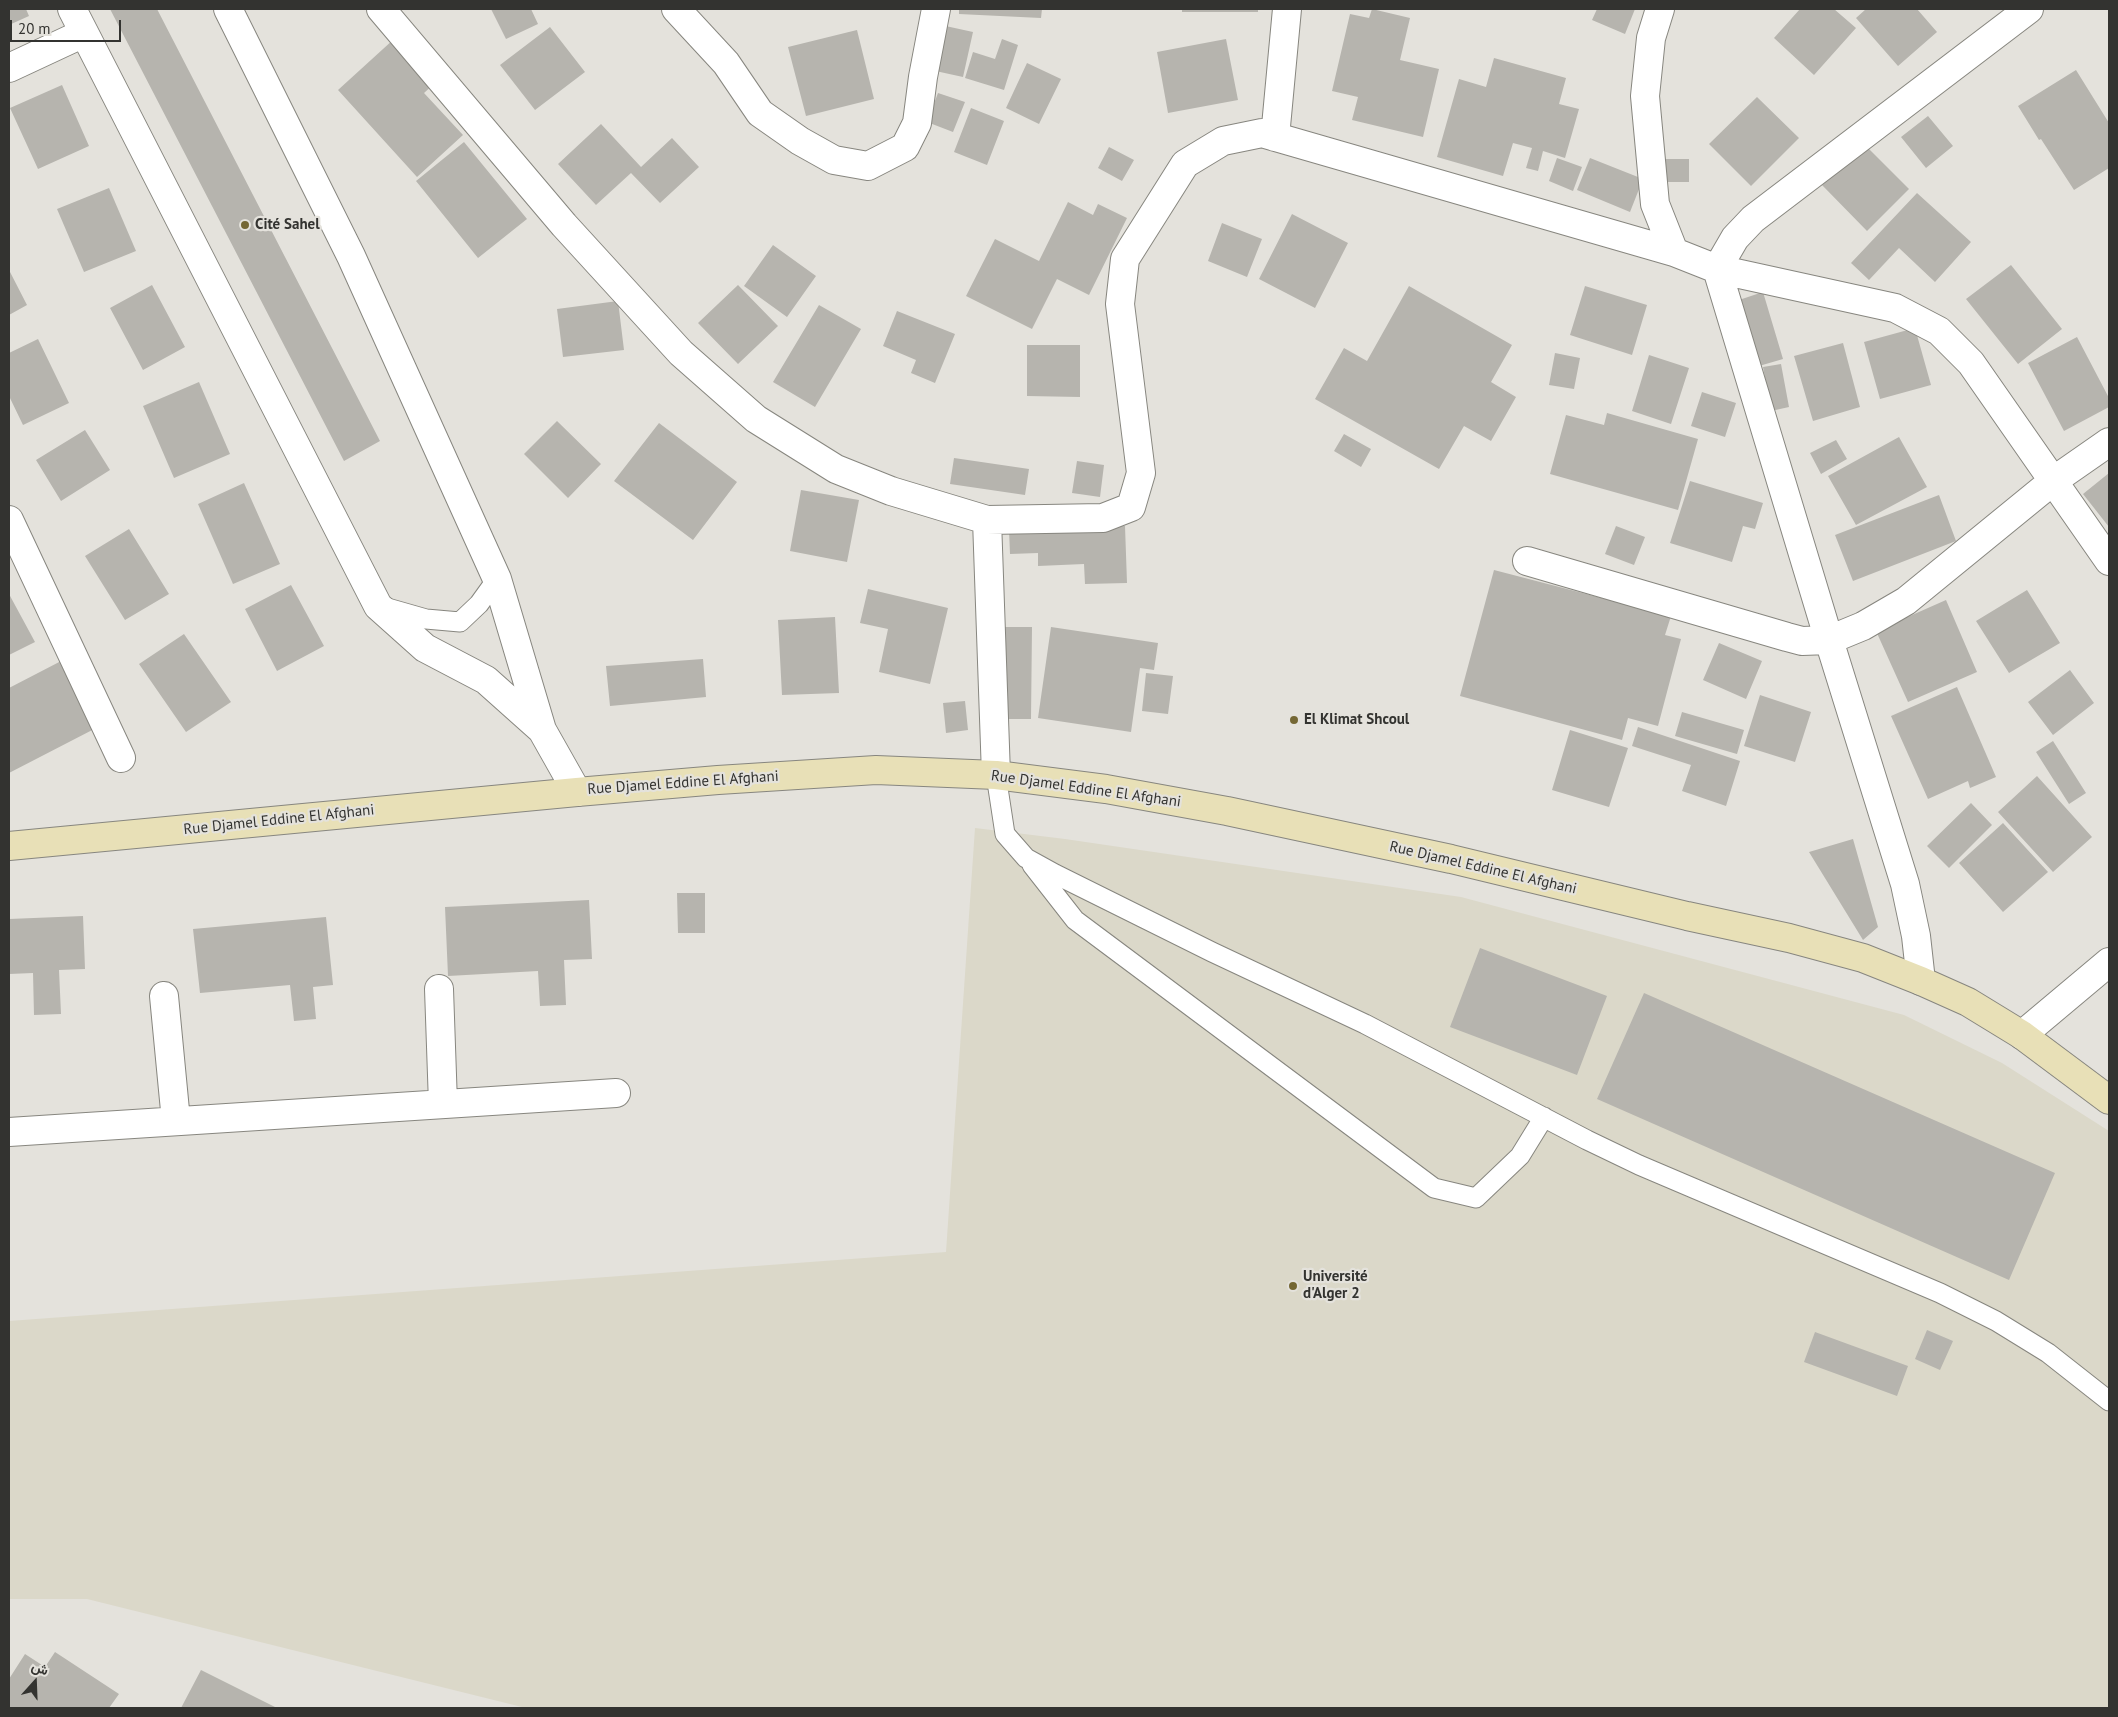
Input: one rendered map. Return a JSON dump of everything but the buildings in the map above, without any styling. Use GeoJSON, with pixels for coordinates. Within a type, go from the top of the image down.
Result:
{"type":"FeatureCollection","features":[{"type":"Feature","properties":{"kind":"main road","name":"Rue Djamel Eddine El Afghani"},"geometry":{"type":"LineString","coordinates":[[9,846],[577,792],[727,779],[876,770],[996,776],[1106,789],[1227,811],[1451,860],[1789,938],[1863,958],[1968,1002],[2022,1035],[2109,1100]]}},
{"type":"Feature","properties":{"kind":"street"},"geometry":{"type":"LineString","coordinates":[[72,9],[378,606],[425,648],[486,680],[542,730]]}},
{"type":"Feature","properties":{"kind":"street"},"geometry":{"type":"LineString","coordinates":[[228,9],[351,256],[497,579],[542,730],[577,792]]}},
{"type":"Feature","properties":{"kind":"street"},"geometry":{"type":"LineString","coordinates":[[381,9],[571,232],[682,353],[756,419],[836,469],[891,491],[987,520],[1103,518],[1131,506],[1141,473],[1120,304],[1125,259],[1185,164],[1223,141],[1262,133],[1674,252],[1717,269],[1895,308],[1939,331],[1971,363],[2109,561]]}},
{"type":"Feature","properties":{"kind":"street"},"geometry":{"type":"LineString","coordinates":[[676,9],[726,62],[760,113],[800,141],[834,160],[868,166],[905,147],[917,123],[923,77],[936,9]]}},
{"type":"Feature","properties":{"kind":"street"},"geometry":{"type":"LineString","coordinates":[[1275,137],[1286,9]]}},
{"type":"Feature","properties":{"kind":"street"},"geometry":{"type":"LineString","coordinates":[[1660,9],[1651,38],[1645,96],[1655,204],[1674,252]]}},
{"type":"Feature","properties":{"kind":"street"},"geometry":{"type":"LineString","coordinates":[[1921,981],[1916,936],[1905,884],[1717,269],[1735,238],[1752,219],[2029,9]]}},
{"type":"Feature","properties":{"kind":"street"},"geometry":{"type":"LineString","coordinates":[[9,68],[84,33]]}},
{"type":"Feature","properties":{"kind":"street"},"geometry":{"type":"LineString","coordinates":[[1527,560],[1802,641],[1829,640],[1863,626],[1906,601],[2053,481],[2109,442]]}},
{"type":"Feature","properties":{"kind":"street"},"geometry":{"type":"LineString","coordinates":[[9,520],[121,758]]}},
{"type":"Feature","properties":{"kind":"street"},"geometry":{"type":"LineString","coordinates":[[987,520],[996,776]]}},
{"type":"Feature","properties":{"kind":"street"},"geometry":{"type":"LineString","coordinates":[[2022,1035],[2109,962]]}},
{"type":"Feature","properties":{"kind":"street"},"geometry":{"type":"LineString","coordinates":[[439,989],[443,1104]]}},
{"type":"Feature","properties":{"kind":"street"},"geometry":{"type":"LineString","coordinates":[[164,996],[176,1121]]}},
{"type":"Feature","properties":{"kind":"street"},"geometry":{"type":"LineString","coordinates":[[9,1132],[616,1093]]}},
{"type":"Feature","properties":{"kind":"lane"},"geometry":{"type":"LineString","coordinates":[[378,606],[426,619],[460,622],[479,604],[497,579]]}},
{"type":"Feature","properties":{"kind":"lane"},"geometry":{"type":"LineString","coordinates":[[996,776],[1005,834],[1074,920],[1434,1188],[1476,1198],[1520,1156],[1544,1117]]}},
{"type":"Feature","properties":{"kind":"lane"},"geometry":{"type":"LineString","coordinates":[[1026,858],[1203,948],[1365,1024],[1639,1165],[1940,1293],[1996,1321],[2048,1353],[2109,1400]]}},
{"type":"Feature","properties":{"kind":"shaded area","name":"Université d'Alger 2"},"geometry":{"type":"Polygon","coordinates":[[[975,828],[1065,839],[1461,897],[1904,1015],[2002,1063],[2109,1131],[2109,1708],[526,1708],[87,1599],[9,1599],[9,1321],[946,1252],[975,828]]]}},
{"type":"Feature","properties":{"kind":"place","name":"Cité Sahel"},"geometry":{"type":"Point","coordinates":[245,225]}},
{"type":"Feature","properties":{"kind":"place","name":"El Klimat Shcoul"},"geometry":{"type":"Point","coordinates":[1294,720]}},
{"type":"Feature","properties":{"kind":"place","name":"Université d'Alger 2"},"geometry":{"type":"Point","coordinates":[1293,1286]}}]}
